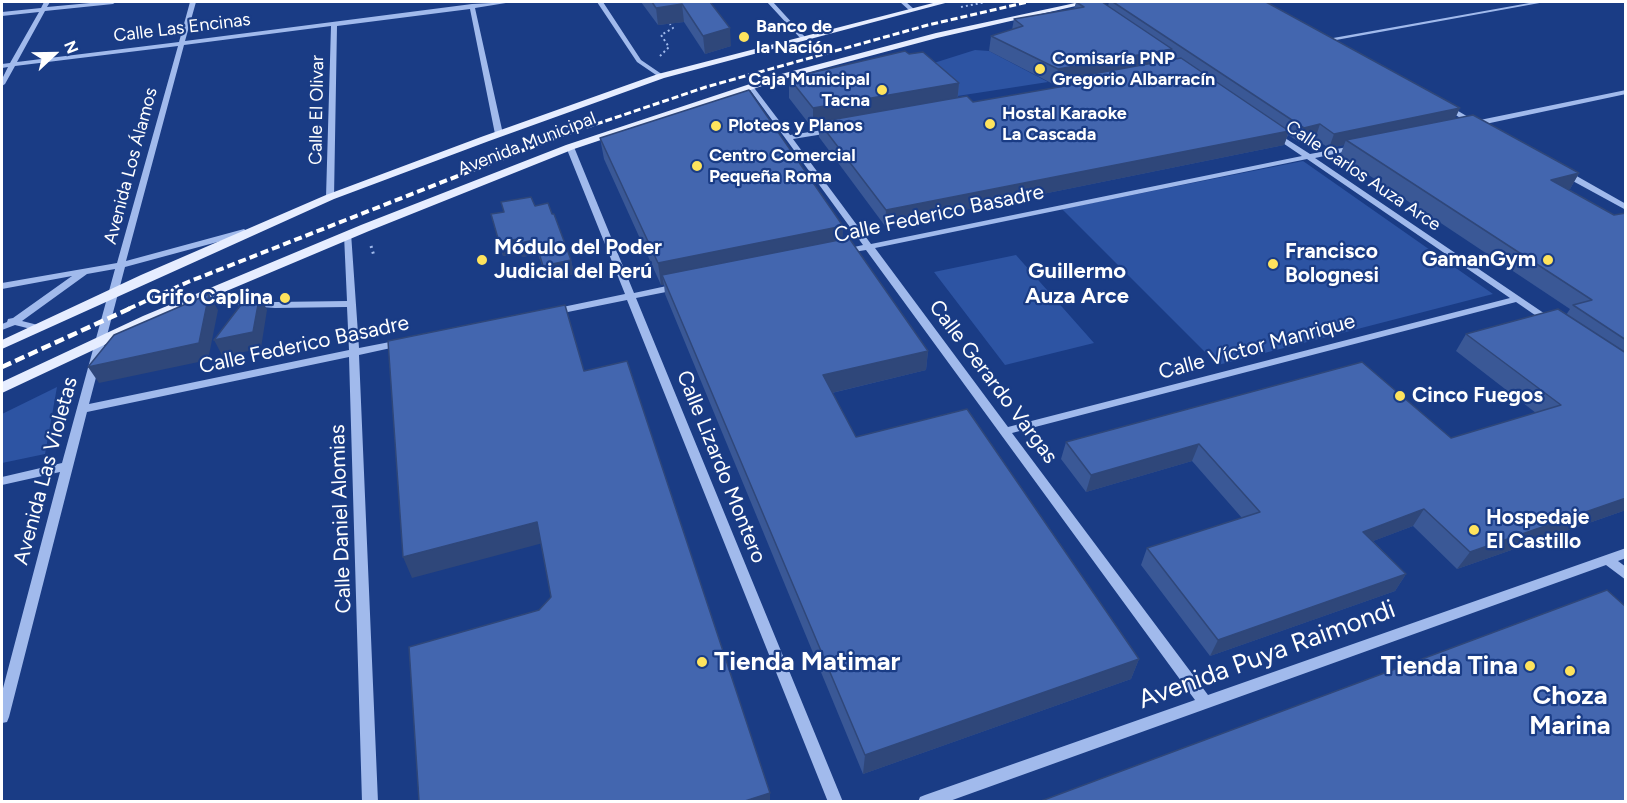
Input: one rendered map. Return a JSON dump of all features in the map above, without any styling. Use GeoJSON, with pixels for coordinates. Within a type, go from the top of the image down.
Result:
{"type":"FeatureCollection","features":[{"type":"Feature","properties":{"kind":"main road","name":"Avenida Municipal"},"geometry":{"type":"LineString","coordinates":[[2,345],[330,197],[499,134],[661,76],[945,2]]}},
{"type":"Feature","properties":{"kind":"main road","name":"Avenida Municipal"},"geometry":{"type":"LineString","coordinates":[[2,388],[101,340],[197,299],[348,235],[570,147],[750,86],[936,36],[1090,5]]}},
{"type":"Feature","properties":{"kind":"street"},"geometry":{"type":"LineString","coordinates":[[2,84],[47,2]]}},
{"type":"Feature","properties":{"kind":"street"},"geometry":{"type":"LineString","coordinates":[[2,14],[113,2]]}},
{"type":"Feature","properties":{"kind":"street","name":"Avenida Los Álamos"},"geometry":{"type":"LineString","coordinates":[[101,340],[193,2]]}},
{"type":"Feature","properties":{"kind":"street","name":"Calle Las Encinas"},"geometry":{"type":"LineString","coordinates":[[2,66],[493,2],[509,2]]}},
{"type":"Feature","properties":{"kind":"street"},"geometry":{"type":"LineString","coordinates":[[600,2],[639,62],[661,76]]}},
{"type":"Feature","properties":{"kind":"street"},"geometry":{"type":"LineString","coordinates":[[770,2],[802,38]]}},
{"type":"Feature","properties":{"kind":"street"},"geometry":{"type":"LineString","coordinates":[[903,2],[912,10]]}},
{"type":"Feature","properties":{"kind":"street"},"geometry":{"type":"LineString","coordinates":[[1325,40],[1542,2]]}},
{"type":"Feature","properties":{"kind":"street"},"geometry":{"type":"LineString","coordinates":[[472,6],[499,134]]}},
{"type":"Feature","properties":{"kind":"street","name":"Calle El Olivar"},"geometry":{"type":"LineString","coordinates":[[330,197],[334,24]]}},
{"type":"Feature","properties":{"kind":"street"},"geometry":{"type":"LineString","coordinates":[[1316,35],[1335,46]]}},
{"type":"Feature","properties":{"kind":"street","name":"Calle Gerardo Vargas"},"geometry":{"type":"LineString","coordinates":[[750,86],[1205,702]]}},
{"type":"Feature","properties":{"kind":"street"},"geometry":{"type":"LineString","coordinates":[[1462,125],[1623,94]]}},
{"type":"Feature","properties":{"kind":"street"},"geometry":{"type":"LineString","coordinates":[[1434,101],[1484,128]]}},
{"type":"Feature","properties":{"kind":"street","name":"Calle Carlos Auza Arce"},"geometry":{"type":"LineString","coordinates":[[1263,124],[1556,326]]}},
{"type":"Feature","properties":{"kind":"street"},"geometry":{"type":"LineString","coordinates":[[789,138],[846,127]]}},
{"type":"Feature","properties":{"kind":"street","name":"Calle Federico Basadre"},"geometry":{"type":"LineString","coordinates":[[835,254],[1368,144]]}},
{"type":"Feature","properties":{"kind":"street","name":"Calle Lizardo Montero"},"geometry":{"type":"LineString","coordinates":[[570,147],[836,801]]}},
{"type":"Feature","properties":{"kind":"street"},"geometry":{"type":"LineString","coordinates":[[1554,168],[1626,208]]}},
{"type":"Feature","properties":{"kind":"street"},"geometry":{"type":"LineString","coordinates":[[2,286],[121,265],[256,229]]}},
{"type":"Feature","properties":{"kind":"street","name":"Calle Daniel Alomias"},"geometry":{"type":"LineString","coordinates":[[348,235],[370,801]]}},
{"type":"Feature","properties":{"kind":"street"},"geometry":{"type":"LineString","coordinates":[[2,327],[14,322],[86,271]]}},
{"type":"Feature","properties":{"kind":"street"},"geometry":{"type":"LineString","coordinates":[[538,315],[687,285]]}},
{"type":"Feature","properties":{"kind":"street"},"geometry":{"type":"LineString","coordinates":[[197,299],[274,305],[352,304]]}},
{"type":"Feature","properties":{"kind":"street","name":"Calle Víctor Manrique"},"geometry":{"type":"LineString","coordinates":[[1005,431],[1517,299]]}},
{"type":"Feature","properties":{"kind":"street"},"geometry":{"type":"LineString","coordinates":[[2,320],[39,328]]}},
{"type":"Feature","properties":{"kind":"street","name":"Avenida Las Violetas"},"geometry":{"type":"LineString","coordinates":[[2,717],[101,340]]}},
{"type":"Feature","properties":{"kind":"street","name":"Calle Federico Basadre"},"geometry":{"type":"LineString","coordinates":[[82,409],[412,341]]}},
{"type":"Feature","properties":{"kind":"street"},"geometry":{"type":"LineString","coordinates":[[2,481],[67,466]]}},
{"type":"Feature","properties":{"kind":"street","name":"Avenida Puya Raimondi"},"geometry":{"type":"LineString","coordinates":[[925,801],[1626,553]]}},
{"type":"Feature","properties":{"kind":"street"},"geometry":{"type":"LineString","coordinates":[[1607,559],[1626,575]]}},
{"type":"Feature","properties":{"kind":"path"},"geometry":{"type":"LineString","coordinates":[[665,62],[656,59],[669,47],[661,35],[673,28],[670,24]]}},
{"type":"Feature","properties":{"kind":"shaded area"},"geometry":{"type":"Polygon","coordinates":[[[975,50],[989,51],[1048,82],[951,97],[918,68],[975,50]]]}},
{"type":"Feature","properties":{"kind":"shaded area"},"geometry":{"type":"Polygon","coordinates":[[[1303,161],[1493,294],[1218,365],[1062,209],[1303,161]]]}},
{"type":"Feature","properties":{"kind":"shaded area"},"geometry":{"type":"Polygon","coordinates":[[[1016,255],[1094,343],[1005,365],[934,272],[1016,255]]]}},
{"type":"Feature","properties":{"kind":"shaded area"},"geometry":{"type":"Polygon","coordinates":[[[57,387],[45,454],[2,463],[2,414],[57,387]]]}},
{"type":"Feature","properties":{"kind":"building"},"geometry":{"type":"Polygon","coordinates":[[[652,2],[710,2],[730,28],[703,36],[682,4],[656,8],[652,2]]]}},
{"type":"Feature","properties":{"kind":"building"},"geometry":{"type":"Polygon","coordinates":[[[1076,2],[1102,2],[1172,49],[1058,69],[991,36],[1023,26],[1014,19],[1084,7],[1076,2]]]}},
{"type":"Feature","properties":{"kind":"building"},"geometry":{"type":"Polygon","coordinates":[[[1113,2],[1266,2],[1460,108],[1334,134],[1320,124],[1304,128],[1113,2]]]}},
{"type":"Feature","properties":{"kind":"building"},"geometry":{"type":"Polygon","coordinates":[[[905,51],[909,54],[923,52],[959,83],[813,108],[789,78],[905,51]]]}},
{"type":"Feature","properties":{"kind":"building"},"geometry":{"type":"Polygon","coordinates":[[[1181,58],[1289,131],[886,210],[819,122],[967,96],[973,102],[1082,83],[1070,78],[1181,58]]]}},
{"type":"Feature","properties":{"kind":"building"},"geometry":{"type":"Polygon","coordinates":[[[749,90],[843,226],[658,263],[600,138],[749,90]]]}},
{"type":"Feature","properties":{"kind":"building"},"geometry":{"type":"Polygon","coordinates":[[[1473,115],[1579,173],[1551,180],[1614,215],[1626,213],[1626,340],[1573,305],[1592,300],[1346,140],[1473,115]]]}},
{"type":"Feature","properties":{"kind":"building"},"geometry":{"type":"Polygon","coordinates":[[[531,197],[535,206],[548,203],[571,260],[543,266],[535,240],[519,243],[518,239],[499,242],[491,214],[504,212],[501,202],[531,197]]]}},
{"type":"Feature","properties":{"kind":"building"},"geometry":{"type":"Polygon","coordinates":[[[849,238],[928,351],[823,375],[856,437],[967,409],[1139,659],[865,755],[662,275],[849,238]]]}},
{"type":"Feature","properties":{"kind":"building"},"geometry":{"type":"Polygon","coordinates":[[[250,293],[260,294],[253,332],[214,340],[250,293]]]}},
{"type":"Feature","properties":{"kind":"building"},"geometry":{"type":"Polygon","coordinates":[[[209,294],[199,343],[88,367],[114,335],[209,294]]]}},
{"type":"Feature","properties":{"kind":"building"},"geometry":{"type":"Polygon","coordinates":[[[565,305],[584,371],[627,361],[770,793],[745,801],[419,801],[409,647],[539,610],[551,597],[537,522],[403,557],[388,341],[565,305]]]}},
{"type":"Feature","properties":{"kind":"building"},"geometry":{"type":"Polygon","coordinates":[[[1558,309],[1626,353],[1626,498],[1470,552],[1424,509],[1363,532],[1406,574],[1218,640],[1147,548],[1260,512],[1199,444],[1091,475],[1066,442],[1362,362],[1451,438],[1561,405],[1466,334],[1558,309]]]}},
{"type":"Feature","properties":{"kind":"building"},"geometry":{"type":"Polygon","coordinates":[[[1607,590],[1626,607],[1626,801],[1041,801],[1607,590]]]}},
{"type":"Feature","properties":{"kind":"railway"},"geometry":{"type":"LineString","coordinates":[[558,137],[706,87],[928,25],[1028,2]]}},
{"type":"Feature","properties":{"kind":"railway"},"geometry":{"type":"LineString","coordinates":[[128,309],[188,282],[562,135]]}},
{"type":"Feature","properties":{"kind":"railway"},"geometry":{"type":"LineString","coordinates":[[2,367],[131,308]]}},
{"type":"Feature","properties":{"kind":"place","name":"Banco de la Nación"},"geometry":{"type":"Point","coordinates":[744,37]}},
{"type":"Feature","properties":{"kind":"place","name":"Comisaría PNP Gregorio Albarracín"},"geometry":{"type":"Point","coordinates":[1040,69]}},
{"type":"Feature","properties":{"kind":"place","name":"Caja Municipal Tacna"},"geometry":{"type":"Point","coordinates":[882,90]}},
{"type":"Feature","properties":{"kind":"place","name":"Hostal Karaoke La Cascada"},"geometry":{"type":"Point","coordinates":[990,124]}},
{"type":"Feature","properties":{"kind":"place","name":"Ploteos y Planos"},"geometry":{"type":"Point","coordinates":[716,126]}},
{"type":"Feature","properties":{"kind":"place","name":"Centro Comercial Pequeña Roma"},"geometry":{"type":"Point","coordinates":[697,166]}},
{"type":"Feature","properties":{"kind":"place","name":"Módulo del Poder Judicial del Perú"},"geometry":{"type":"Point","coordinates":[482,260]}},
{"type":"Feature","properties":{"kind":"place","name":"GamanGym"},"geometry":{"type":"Point","coordinates":[1548,260]}},
{"type":"Feature","properties":{"kind":"place","name":"Francisco Bolognesi"},"geometry":{"type":"Point","coordinates":[1273,264]}},
{"type":"Feature","properties":{"kind":"place","name":"Grifo Caplina"},"geometry":{"type":"Point","coordinates":[285,298]}},
{"type":"Feature","properties":{"kind":"place","name":"Cinco Fuegos"},"geometry":{"type":"Point","coordinates":[1400,396]}},
{"type":"Feature","properties":{"kind":"place","name":"Hospedaje El Castillo"},"geometry":{"type":"Point","coordinates":[1474,530]}},
{"type":"Feature","properties":{"kind":"place","name":"Tienda Matimar"},"geometry":{"type":"Point","coordinates":[702,662]}},
{"type":"Feature","properties":{"kind":"place","name":"Tienda Tina"},"geometry":{"type":"Point","coordinates":[1530,666]}},
{"type":"Feature","properties":{"kind":"place","name":"Choza Marina"},"geometry":{"type":"Point","coordinates":[1570,671]}},
{"type":"Feature","properties":{"kind":"district","name":"Guillermo Auza Arce"},"geometry":{"type":"Point","coordinates":[1077,284]}}]}
